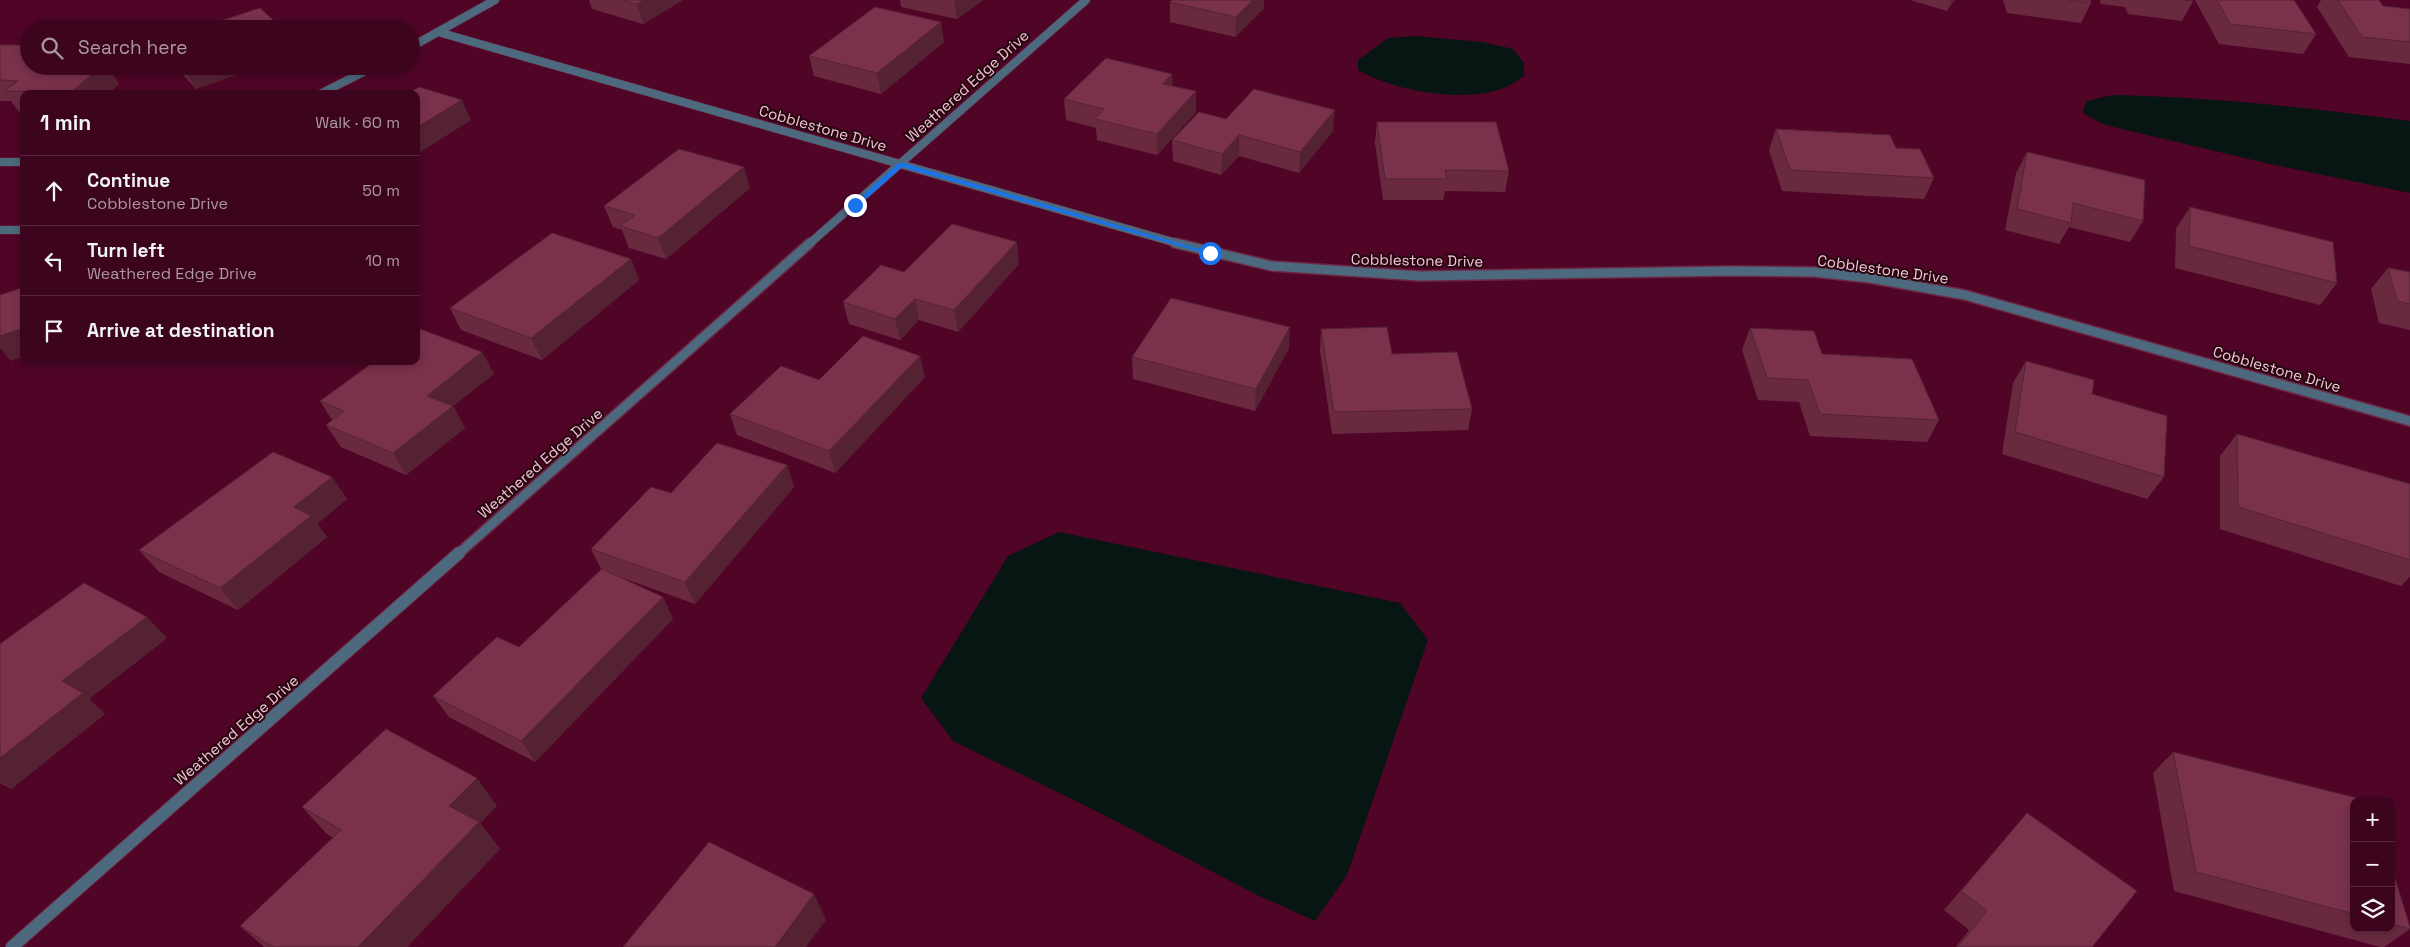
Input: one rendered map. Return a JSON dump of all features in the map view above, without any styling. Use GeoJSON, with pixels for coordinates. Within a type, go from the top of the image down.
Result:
{"type":"FeatureCollection","features":[{"type":"Feature","properties":{"kind":"street"},"geometry":{"type":"LineString","coordinates":[[420,41],[495,0]]}},
{"type":"Feature","properties":{"kind":"street","name":"Weathered Edge Drive"},"geometry":{"type":"LineString","coordinates":[[12,947],[1086,0]]}},
{"type":"Feature","properties":{"kind":"street","name":"Cobblestone Drive"},"geometry":{"type":"LineString","coordinates":[[438,32],[1210,253],[1272,266],[1420,276],[1731,271],[1814,272],[1870,278],[1965,295],[2410,420]]}},
{"type":"Feature","properties":{"kind":"street"},"geometry":{"type":"LineString","coordinates":[[328,90],[357,75]]}},
{"type":"Feature","properties":{"kind":"street"},"geometry":{"type":"LineString","coordinates":[[0,162],[20,162]]}},
{"type":"Feature","properties":{"kind":"street"},"geometry":{"type":"LineString","coordinates":[[0,230],[20,230]]}},
{"type":"Feature","properties":{"kind":"shaded area"},"geometry":{"type":"Polygon","coordinates":[[[1416,36],[1482,42],[1513,49],[1524,63],[1524,76],[1510,85],[1492,92],[1453,95],[1432,93],[1391,84],[1358,70],[1358,60],[1388,38],[1416,36]]]}},
{"type":"Feature","properties":{"kind":"shaded area"},"geometry":{"type":"Polygon","coordinates":[[[2113,95],[2188,98],[2262,104],[2410,121],[2410,193],[2270,164],[2105,125],[2083,113],[2086,101],[2113,95]]]}},
{"type":"Feature","properties":{"kind":"shaded area"},"geometry":{"type":"Polygon","coordinates":[[[1059,532],[1400,603],[1428,640],[1347,875],[1315,921],[1257,895],[1102,814],[953,741],[921,698],[1008,556],[1059,532]]]}},
{"type":"Feature","properties":{"kind":"building"},"geometry":{"type":"Polygon","coordinates":[[[622,0],[644,0],[637,4],[622,0]]]}},
{"type":"Feature","properties":{"kind":"building"},"geometry":{"type":"Polygon","coordinates":[[[1172,0],[1253,0],[1236,17],[1170,2],[1172,0]]]}},
{"type":"Feature","properties":{"kind":"building"},"geometry":{"type":"Polygon","coordinates":[[[2068,0],[2090,0],[2091,3],[2068,0]]]}},
{"type":"Feature","properties":{"kind":"building"},"geometry":{"type":"Polygon","coordinates":[[[2217,0],[2294,0],[2316,34],[2230,24],[2217,0]]]}},
{"type":"Feature","properties":{"kind":"building"},"geometry":{"type":"Polygon","coordinates":[[[2338,0],[2379,0],[2383,6],[2410,9],[2410,42],[2362,37],[2338,0]]]}},
{"type":"Feature","properties":{"kind":"building"},"geometry":{"type":"Polygon","coordinates":[[[875,7],[941,22],[877,73],[809,56],[875,7]]]}},
{"type":"Feature","properties":{"kind":"building"},"geometry":{"type":"Polygon","coordinates":[[[260,8],[273,20],[223,20],[260,8]]]}},
{"type":"Feature","properties":{"kind":"building"},"geometry":{"type":"Polygon","coordinates":[[[0,45],[20,45],[20,75],[91,75],[73,90],[4,91],[18,81],[0,80],[0,45]]]}},
{"type":"Feature","properties":{"kind":"building"},"geometry":{"type":"Polygon","coordinates":[[[1106,58],[1172,74],[1163,84],[1196,91],[1157,134],[1095,119],[1104,109],[1064,99],[1106,58]]]}},
{"type":"Feature","properties":{"kind":"building"},"geometry":{"type":"Polygon","coordinates":[[[419,87],[462,100],[420,126],[420,90],[414,90],[419,87]]]}},
{"type":"Feature","properties":{"kind":"building"},"geometry":{"type":"Polygon","coordinates":[[[1254,89],[1335,110],[1300,152],[1239,135],[1222,154],[1172,140],[1199,112],[1226,119],[1254,89]]]}},
{"type":"Feature","properties":{"kind":"building"},"geometry":{"type":"Polygon","coordinates":[[[1377,122],[1496,122],[1509,171],[1445,170],[1447,179],[1385,179],[1377,122]]]}},
{"type":"Feature","properties":{"kind":"building"},"geometry":{"type":"Polygon","coordinates":[[[1776,129],[1890,135],[1896,148],[1920,149],[1934,178],[1790,170],[1776,129]]]}},
{"type":"Feature","properties":{"kind":"building"},"geometry":{"type":"Polygon","coordinates":[[[679,149],[744,167],[658,238],[620,226],[635,215],[604,206],[679,149]]]}},
{"type":"Feature","properties":{"kind":"building"},"geometry":{"type":"Polygon","coordinates":[[[2027,152],[2145,180],[2143,221],[2073,203],[2071,223],[2017,209],[2027,152]]]}},
{"type":"Feature","properties":{"kind":"building"},"geometry":{"type":"Polygon","coordinates":[[[2190,207],[2333,242],[2337,283],[2189,246],[2190,207]]]}},
{"type":"Feature","properties":{"kind":"building"},"geometry":{"type":"Polygon","coordinates":[[[952,224],[1017,242],[954,310],[915,299],[895,319],[843,302],[881,265],[904,272],[952,224]]]}},
{"type":"Feature","properties":{"kind":"building"},"geometry":{"type":"Polygon","coordinates":[[[552,233],[631,259],[531,338],[450,308],[552,233]]]}},
{"type":"Feature","properties":{"kind":"building"},"geometry":{"type":"Polygon","coordinates":[[[2388,268],[2410,272],[2410,304],[2397,301],[2388,268]]]}},
{"type":"Feature","properties":{"kind":"building"},"geometry":{"type":"Polygon","coordinates":[[[20,288],[20,329],[0,336],[0,295],[20,288]]]}},
{"type":"Feature","properties":{"kind":"building"},"geometry":{"type":"Polygon","coordinates":[[[1171,298],[1290,327],[1256,389],[1132,357],[1171,298]]]}},
{"type":"Feature","properties":{"kind":"building"},"geometry":{"type":"Polygon","coordinates":[[[1387,327],[1392,354],[1457,352],[1472,409],[1334,412],[1321,329],[1387,327]]]}},
{"type":"Feature","properties":{"kind":"building"},"geometry":{"type":"Polygon","coordinates":[[[1750,328],[1814,331],[1822,354],[1912,359],[1939,420],[1820,414],[1808,380],[1767,378],[1750,328]]]}},
{"type":"Feature","properties":{"kind":"building"},"geometry":{"type":"Polygon","coordinates":[[[420,329],[482,352],[427,396],[453,406],[393,453],[326,425],[344,411],[320,401],[370,365],[420,365],[420,329]]]}},
{"type":"Feature","properties":{"kind":"building"},"geometry":{"type":"Polygon","coordinates":[[[863,336],[920,356],[829,451],[730,414],[781,366],[819,380],[863,336]]]}},
{"type":"Feature","properties":{"kind":"building"},"geometry":{"type":"Polygon","coordinates":[[[2026,361],[2094,380],[2092,394],[2167,416],[2164,477],[2015,432],[2026,361]]]}},
{"type":"Feature","properties":{"kind":"building"},"geometry":{"type":"Polygon","coordinates":[[[2237,434],[2410,484],[2410,560],[2238,507],[2237,434]]]}},
{"type":"Feature","properties":{"kind":"building"},"geometry":{"type":"Polygon","coordinates":[[[717,443],[787,465],[685,582],[591,549],[651,487],[671,493],[717,443]]]}},
{"type":"Feature","properties":{"kind":"building"},"geometry":{"type":"Polygon","coordinates":[[[273,452],[332,477],[294,507],[311,516],[220,588],[139,550],[273,452]]]}},
{"type":"Feature","properties":{"kind":"building"},"geometry":{"type":"Polygon","coordinates":[[[602,569],[663,597],[521,741],[433,696],[497,637],[519,647],[602,569]]]}},
{"type":"Feature","properties":{"kind":"building"},"geometry":{"type":"Polygon","coordinates":[[[84,583],[147,617],[62,681],[83,693],[0,758],[0,644],[84,583]]]}},
{"type":"Feature","properties":{"kind":"building"},"geometry":{"type":"Polygon","coordinates":[[[386,729],[477,778],[449,806],[479,822],[358,947],[273,947],[240,926],[341,830],[302,807],[386,729]]]}},
{"type":"Feature","properties":{"kind":"building"},"geometry":{"type":"Polygon","coordinates":[[[2173,752],[2353,797],[2350,797],[2350,913],[2196,872],[2173,752]]]}},
{"type":"Feature","properties":{"kind":"building"},"geometry":{"type":"Polygon","coordinates":[[[2027,813],[2137,891],[2092,947],[1958,947],[1987,911],[1961,891],[2027,813]]]}},
{"type":"Feature","properties":{"kind":"building"},"geometry":{"type":"Polygon","coordinates":[[[709,842],[814,894],[775,947],[623,947],[709,842]]]}},
{"type":"Feature","properties":{"kind":"building"},"geometry":{"type":"Polygon","coordinates":[[[2395,878],[2410,927],[2410,929],[2395,925],[2395,878]]]}},
{"type":"Feature","properties":{"kind":"route"},"geometry":{"type":"LineString","coordinates":[[855,205],[901,164],[1210,253]]}}]}
